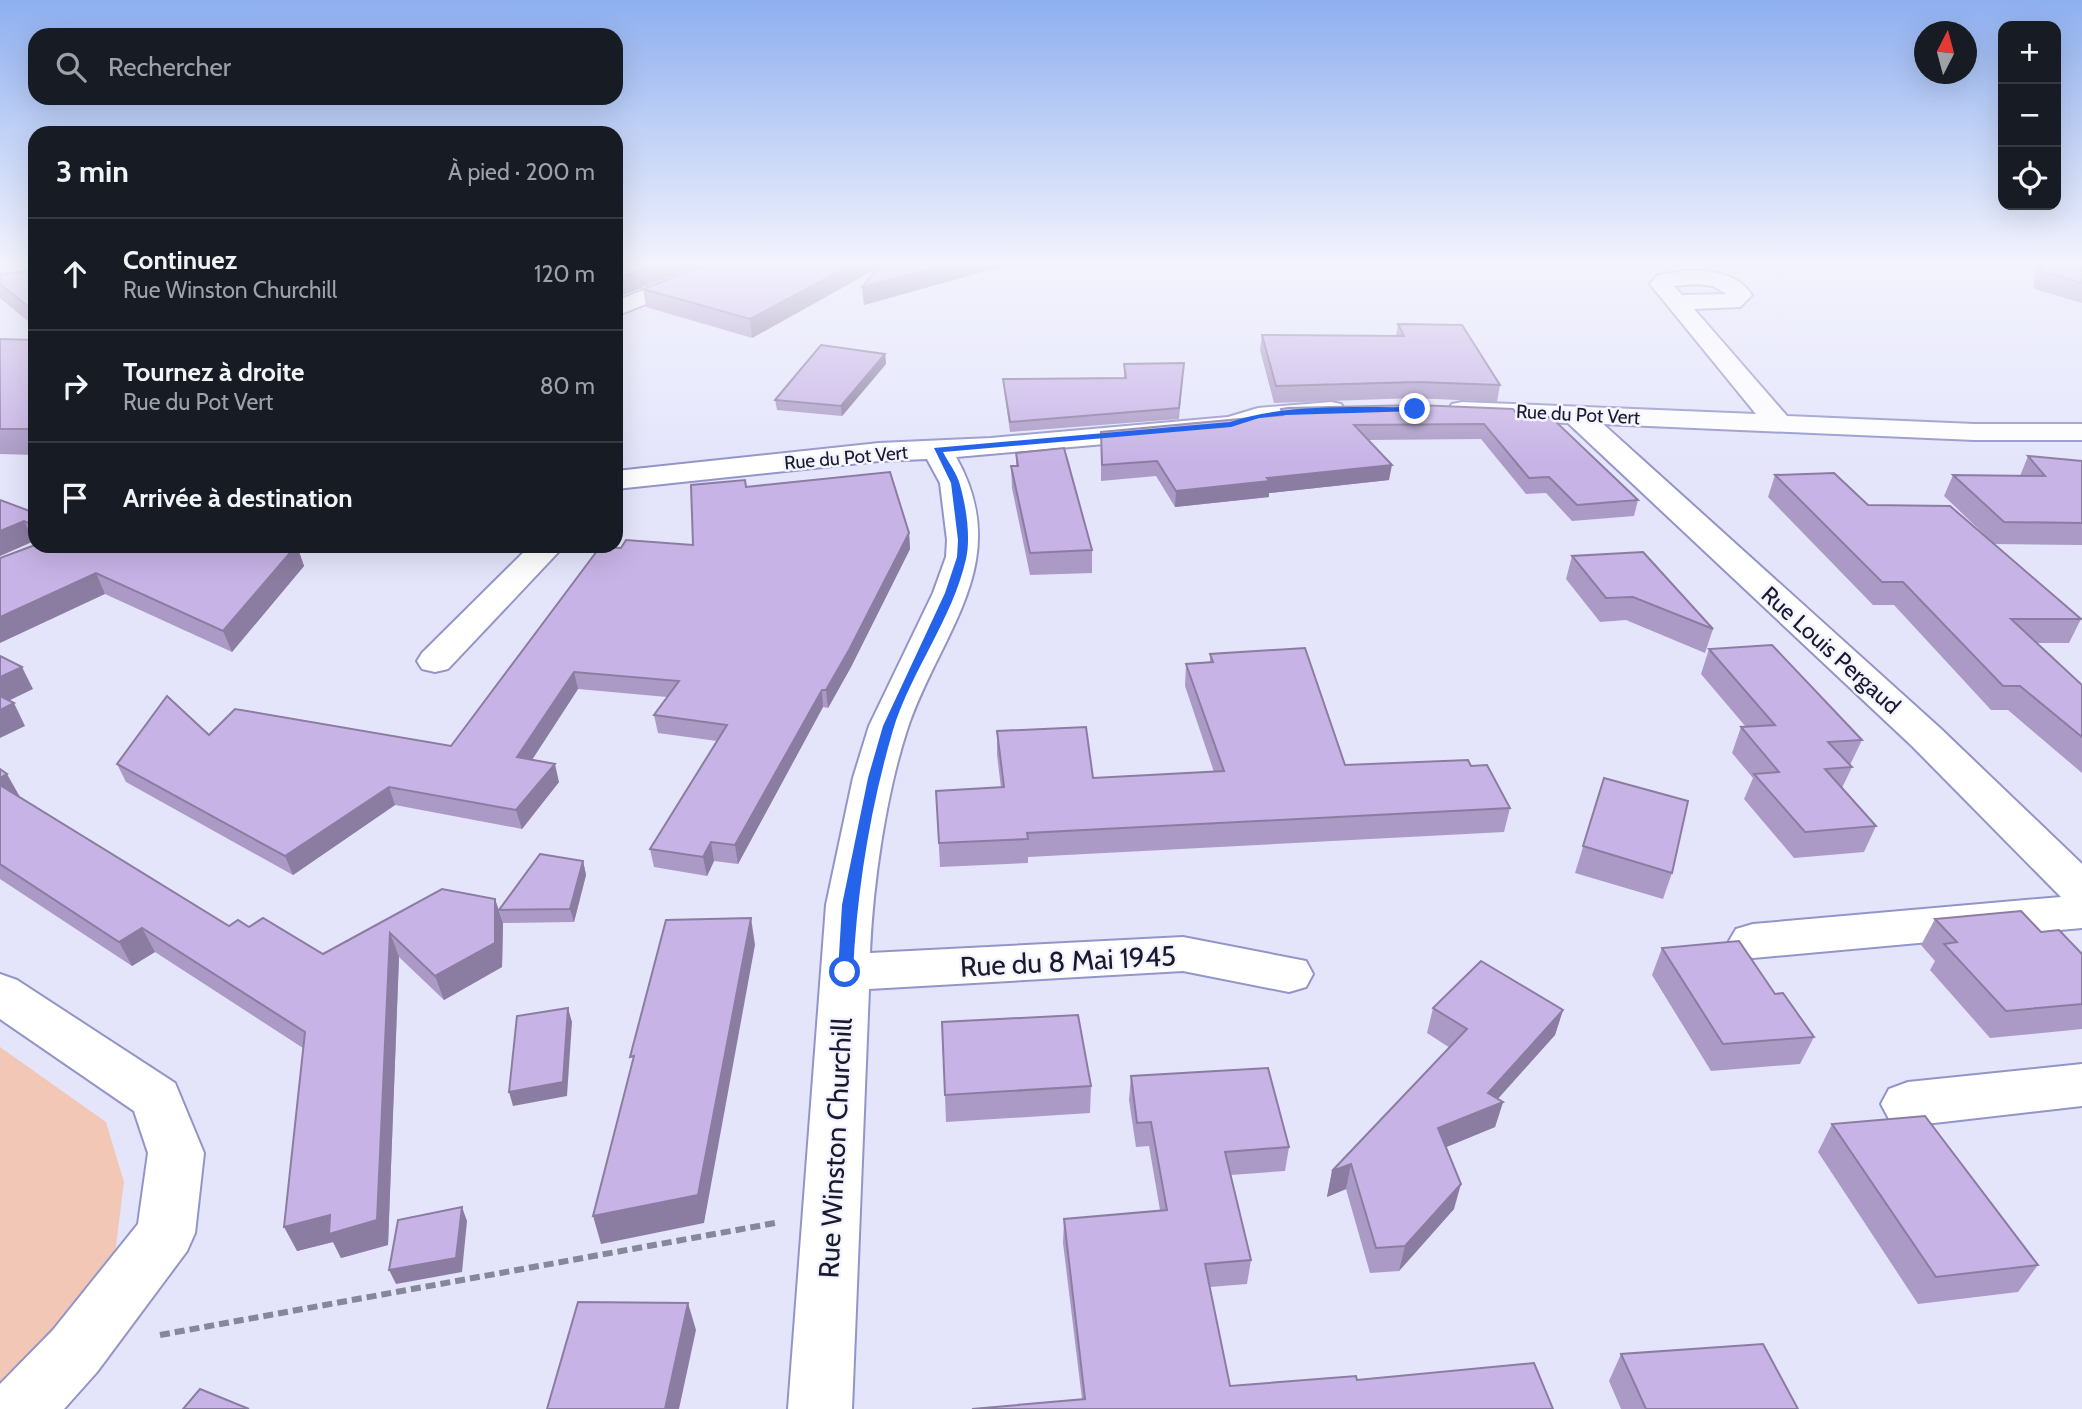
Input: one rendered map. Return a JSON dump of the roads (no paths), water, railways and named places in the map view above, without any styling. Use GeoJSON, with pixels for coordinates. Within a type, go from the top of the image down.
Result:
{"type":"FeatureCollection","features":[{"type":"Feature","properties":{"kind":"street"},"geometry":{"type":"LineString","coordinates":[[1699,331],[1778,423]]}},
{"type":"Feature","properties":{"kind":"street","name":"Rue du Pot Vert"},"geometry":{"type":"LineString","coordinates":[[623,479],[878,452],[937,450],[1231,425],[1258,416],[1286,412],[1362,409]]}},
{"type":"Feature","properties":{"kind":"street","name":"Rue du Pot Vert"},"geometry":{"type":"LineString","coordinates":[[1441,410],[1975,432],[2082,432]]}},
{"type":"Feature","properties":{"kind":"street","name":"Rue Louis Pergaud"},"geometry":{"type":"LineString","coordinates":[[1576,415],[1926,737],[2082,891]]}},
{"type":"Feature","properties":{"kind":"street","name":"Rue Winston Churchill"},"geometry":{"type":"LineString","coordinates":[[820,1409],[849,905],[874,778],[889,726],[950,593],[962,557],[963,540],[955,483],[937,450]]}},
{"type":"Feature","properties":{"kind":"street"},"geometry":{"type":"LineString","coordinates":[[435,662],[541,553]]}},
{"type":"Feature","properties":{"kind":"street"},"geometry":{"type":"LineString","coordinates":[[1753,941],[2082,912]]}},
{"type":"Feature","properties":{"kind":"street","name":"Rue du 8 Mai 1945"},"geometry":{"type":"LineString","coordinates":[[845,972],[1183,954],[1289,974]]}},
{"type":"Feature","properties":{"kind":"street"},"geometry":{"type":"LineString","coordinates":[[0,993],[156,1098],[176,1153],[166,1233],[75,1351],[21,1409]]}},
{"type":"Feature","properties":{"kind":"street"},"geometry":{"type":"LineString","coordinates":[[1908,1104],[2082,1085]]}}]}
